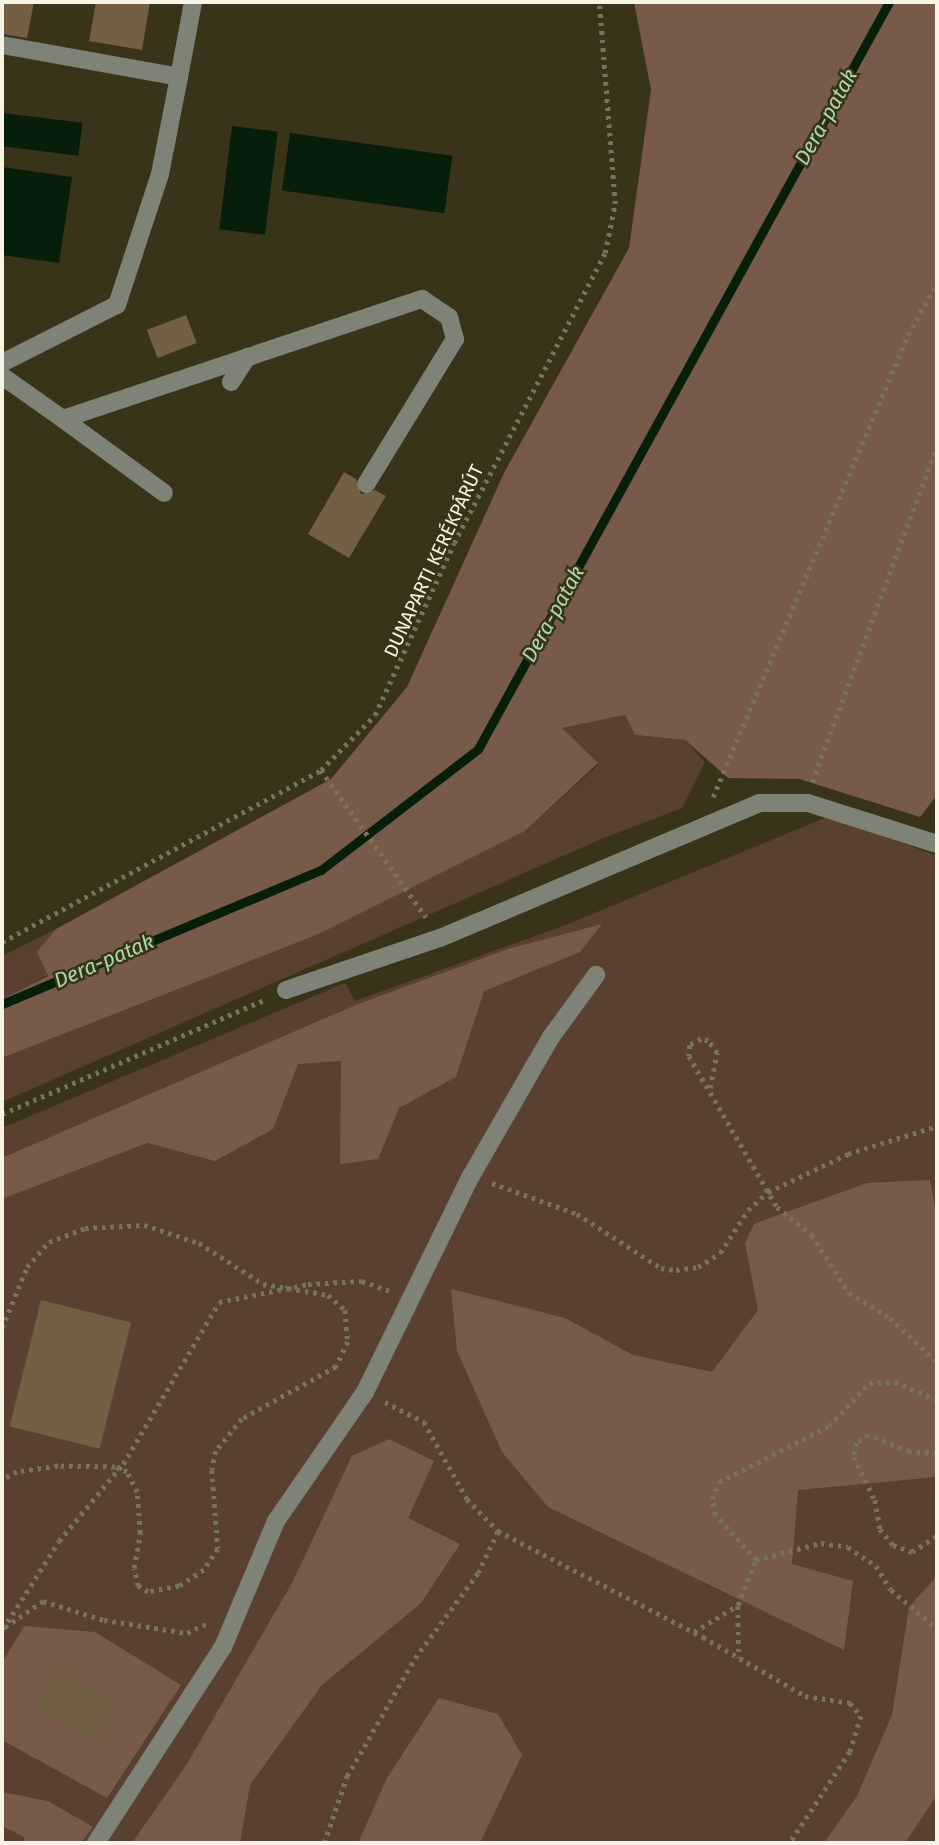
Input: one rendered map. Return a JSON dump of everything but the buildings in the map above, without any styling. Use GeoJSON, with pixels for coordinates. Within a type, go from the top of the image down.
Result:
{"type":"FeatureCollection","features":[{"type":"Feature","properties":{"kind":"street"},"geometry":{"type":"LineString","coordinates":[[2,363],[117,305],[160,174],[193,2]]}},
{"type":"Feature","properties":{"kind":"street"},"geometry":{"type":"LineString","coordinates":[[2,45],[179,77]]}},
{"type":"Feature","properties":{"kind":"street"},"geometry":{"type":"LineString","coordinates":[[63,419],[422,299],[449,317],[455,339],[366,484]]}},
{"type":"Feature","properties":{"kind":"street"},"geometry":{"type":"LineString","coordinates":[[231,382],[247,357]]}},
{"type":"Feature","properties":{"kind":"street"},"geometry":{"type":"LineString","coordinates":[[2,376],[164,493]]}},
{"type":"Feature","properties":{"kind":"street"},"geometry":{"type":"LineString","coordinates":[[286,990],[440,938],[758,803],[808,803],[937,844]]}},
{"type":"Feature","properties":{"kind":"street"},"geometry":{"type":"LineString","coordinates":[[96,1843],[223,1647],[276,1521],[365,1392],[471,1176],[551,1037],[596,975]]}},
{"type":"Feature","properties":{"kind":"path","name":"DUNAPARTI KERÉKPÁRÚT"},"geometry":{"type":"LineString","coordinates":[[2,942],[321,770],[375,715],[395,679],[454,542],[605,253],[615,204],[599,2]]}},
{"type":"Feature","properties":{"kind":"path"},"geometry":{"type":"LineString","coordinates":[[705,824],[735,739],[908,335],[937,282]]}},
{"type":"Feature","properties":{"kind":"path"},"geometry":{"type":"LineString","coordinates":[[808,803],[814,775],[937,445]]}},
{"type":"Feature","properties":{"kind":"path"},"geometry":{"type":"LineString","coordinates":[[321,770],[414,899]]}},
{"type":"Feature","properties":{"kind":"path"},"geometry":{"type":"LineString","coordinates":[[2,1114],[286,990]]}},
{"type":"Feature","properties":{"kind":"path"},"geometry":{"type":"LineString","coordinates":[[710,1088],[716,1053],[708,1041],[701,1040],[691,1045],[689,1056],[710,1088],[777,1208],[812,1235],[833,1275],[849,1293],[890,1318],[937,1362]]}},
{"type":"Feature","properties":{"kind":"path"},"geometry":{"type":"LineString","coordinates":[[471,1176],[577,1214],[661,1268],[676,1270],[698,1267],[720,1253],[748,1210],[768,1192],[848,1154],[937,1126]]}},
{"type":"Feature","properties":{"kind":"path"},"geometry":{"type":"LineString","coordinates":[[2,1328],[27,1267],[49,1242],[85,1228],[144,1225],[199,1243],[263,1284],[328,1295],[345,1310],[348,1342],[337,1367],[242,1419],[216,1451],[212,1470],[218,1549],[204,1570],[179,1586],[148,1592],[138,1586],[134,1568],[140,1533],[137,1492],[127,1472],[116,1467],[58,1466],[17,1472],[2,1478]]}},
{"type":"Feature","properties":{"kind":"path"},"geometry":{"type":"LineString","coordinates":[[2,1630],[59,1541],[122,1464],[219,1302],[308,1284],[362,1281],[411,1299]]}},
{"type":"Feature","properties":{"kind":"path"},"geometry":{"type":"LineString","coordinates":[[756,1560],[715,1515],[712,1499],[719,1482],[828,1426],[869,1383],[895,1382],[937,1400]]}},
{"type":"Feature","properties":{"kind":"path"},"geometry":{"type":"LineString","coordinates":[[365,1392],[424,1422],[467,1499],[498,1531],[694,1632],[805,1696],[850,1703],[861,1716],[850,1752],[790,1843]]}},
{"type":"Feature","properties":{"kind":"path"},"geometry":{"type":"LineString","coordinates":[[937,1453],[909,1452],[868,1435],[857,1443],[854,1457],[875,1500],[880,1529],[893,1545],[912,1552],[937,1536]]}},
{"type":"Feature","properties":{"kind":"path"},"geometry":{"type":"LineString","coordinates":[[324,1843],[347,1776],[415,1658],[478,1573],[498,1531]]}},
{"type":"Feature","properties":{"kind":"path"},"geometry":{"type":"LineString","coordinates":[[756,1560],[821,1543],[848,1547],[876,1566],[891,1590],[937,1628]]}},
{"type":"Feature","properties":{"kind":"path"},"geometry":{"type":"LineString","coordinates":[[739,1658],[738,1605],[756,1560]]}},
{"type":"Feature","properties":{"kind":"path"},"geometry":{"type":"LineString","coordinates":[[2,1630],[43,1601],[104,1620],[187,1633],[238,1608]]}},
{"type":"Feature","properties":{"kind":"path"},"geometry":{"type":"LineString","coordinates":[[694,1632],[738,1605]]}},
{"type":"Feature","properties":{"kind":"shaded area"},"geometry":{"type":"Polygon","coordinates":[[[634,2],[937,2],[937,795],[920,817],[799,779],[728,778],[685,740],[635,735],[625,715],[562,728],[598,763],[525,831],[319,934],[2,1058],[2,999],[48,976],[37,952],[56,929],[331,779],[407,687],[504,473],[629,248],[651,90],[634,2]]]}},
{"type":"Feature","properties":{"kind":"shaded area"},"geometry":{"type":"Polygon","coordinates":[[[2,113],[82,123],[78,156],[2,146],[2,113]]]}},
{"type":"Feature","properties":{"kind":"shaded area"},"geometry":{"type":"Polygon","coordinates":[[[232,126],[278,132],[265,235],[219,229],[232,126]]]}},
{"type":"Feature","properties":{"kind":"shaded area"},"geometry":{"type":"Polygon","coordinates":[[[290,133],[452,156],[444,213],[282,190],[290,133]]]}},
{"type":"Feature","properties":{"kind":"shaded area"},"geometry":{"type":"Polygon","coordinates":[[[2,167],[72,177],[59,263],[2,255],[2,167]]]}},
{"type":"Feature","properties":{"kind":"shaded area"},"geometry":{"type":"Polygon","coordinates":[[[625,715],[635,735],[685,740],[705,762],[682,808],[604,838],[2,1102],[2,1058],[319,934],[525,831],[598,765],[561,728],[625,715]]]}},
{"type":"Feature","properties":{"kind":"shaded area"},"geometry":{"type":"Polygon","coordinates":[[[832,815],[937,856],[937,1843],[2,1843],[2,1128],[345,983],[355,1001],[563,926],[832,815]]]}},
{"type":"Feature","properties":{"kind":"shaded area"},"geometry":{"type":"Polygon","coordinates":[[[602,924],[580,952],[484,991],[456,1077],[399,1108],[378,1159],[340,1164],[341,1061],[298,1064],[273,1129],[215,1161],[147,1143],[2,1199],[2,1158],[358,1004],[508,949],[602,924]]]}},
{"type":"Feature","properties":{"kind":"shaded area"},"geometry":{"type":"Polygon","coordinates":[[[56,929],[38,952],[48,975],[2,999],[2,956],[56,929]]]}},
{"type":"Feature","properties":{"kind":"shaded area"},"geometry":{"type":"Polygon","coordinates":[[[930,1180],[937,1218],[937,1477],[798,1490],[792,1564],[853,1581],[844,1650],[548,1507],[502,1452],[457,1351],[451,1289],[565,1318],[633,1355],[712,1372],[758,1310],[745,1243],[754,1224],[867,1183],[930,1180]]]}},
{"type":"Feature","properties":{"kind":"shaded area"},"geometry":{"type":"Polygon","coordinates":[[[389,1439],[434,1461],[408,1518],[460,1544],[421,1603],[322,1685],[250,1785],[240,1843],[132,1843],[187,1764],[292,1583],[352,1456],[389,1439]]]}},
{"type":"Feature","properties":{"kind":"shaded area"},"geometry":{"type":"Polygon","coordinates":[[[937,1576],[937,1795],[905,1843],[824,1843],[857,1796],[892,1715],[909,1607],[937,1576]]]}},
{"type":"Feature","properties":{"kind":"shaded area"},"geometry":{"type":"Polygon","coordinates":[[[24,1626],[95,1632],[181,1685],[107,1798],[2,1740],[2,1663],[24,1626]]]}},
{"type":"Feature","properties":{"kind":"shaded area"},"geometry":{"type":"Polygon","coordinates":[[[439,1698],[498,1714],[522,1755],[480,1843],[358,1843],[387,1778],[439,1698]]]}},
{"type":"Feature","properties":{"kind":"shaded area"},"geometry":{"type":"Polygon","coordinates":[[[2,1792],[48,1801],[93,1827],[81,1843],[24,1843],[24,1837],[2,1826],[2,1792]]]}},
{"type":"Feature","properties":{"kind":"waterway","name":"Dera-patak"},"geometry":{"type":"LineString","coordinates":[[2,1004],[321,870],[478,749],[889,2]]}}]}
